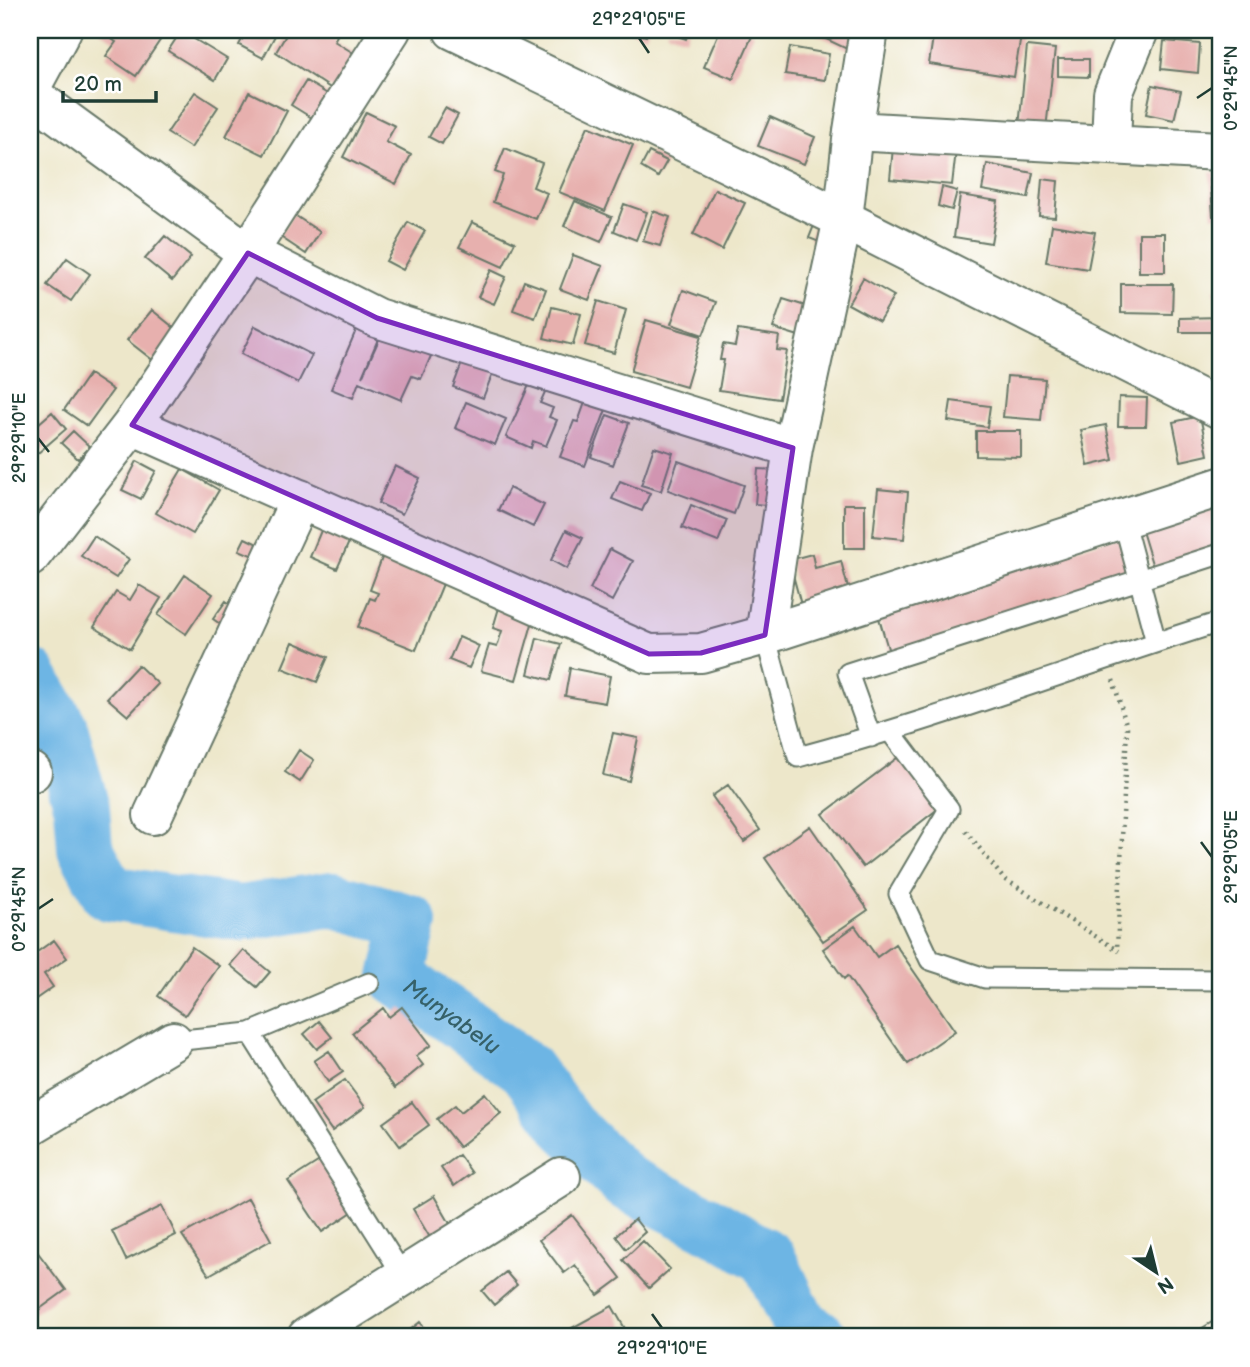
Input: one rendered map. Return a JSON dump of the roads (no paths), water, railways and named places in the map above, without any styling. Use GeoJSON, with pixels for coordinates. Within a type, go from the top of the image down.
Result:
{"type":"FeatureCollection","features":[{"type":"Feature","properties":{"kind":"street"},"geometry":{"type":"LineString","coordinates":[[62,30],[30,91],[248,253],[377,318],[793,448]]}},
{"type":"Feature","properties":{"kind":"street"},"geometry":{"type":"LineString","coordinates":[[30,556],[131,425],[248,253],[391,30]]}},
{"type":"Feature","properties":{"kind":"street"},"geometry":{"type":"LineString","coordinates":[[453,30],[843,219],[1220,409]]}},
{"type":"Feature","properties":{"kind":"street"},"geometry":{"type":"LineString","coordinates":[[765,635],[793,448],[843,219],[869,30]]}},
{"type":"Feature","properties":{"kind":"street"},"geometry":{"type":"LineString","coordinates":[[1111,144],[1114,94],[1139,30]]}},
{"type":"Feature","properties":{"kind":"street"},"geometry":{"type":"LineString","coordinates":[[853,131],[1220,151]]}},
{"type":"Feature","properties":{"kind":"street"},"geometry":{"type":"LineString","coordinates":[[131,425],[649,654],[701,653],[765,635],[1220,487]]}},
{"type":"Feature","properties":{"kind":"street"},"geometry":{"type":"LineString","coordinates":[[153,815],[300,499]]}},
{"type":"Feature","properties":{"kind":"street"},"geometry":{"type":"LineString","coordinates":[[30,1126],[173,1041]]}},
{"type":"Feature","properties":{"kind":"street"},"geometry":{"type":"LineString","coordinates":[[307,1337],[561,1177]]}},
{"type":"Feature","properties":{"kind":"lane"},"geometry":{"type":"LineString","coordinates":[[1123,519],[1156,642]]}},
{"type":"Feature","properties":{"kind":"lane"},"geometry":{"type":"LineString","coordinates":[[871,737],[848,673],[1220,554]]}},
{"type":"Feature","properties":{"kind":"lane"},"geometry":{"type":"LineString","coordinates":[[765,635],[798,757],[890,731],[1220,622]]}},
{"type":"Feature","properties":{"kind":"lane"},"geometry":{"type":"LineString","coordinates":[[890,731],[949,809],[899,894],[930,960],[985,978],[1220,980]]}},
{"type":"Feature","properties":{"kind":"lane"},"geometry":{"type":"LineString","coordinates":[[173,1041],[250,1033],[369,983]]}},
{"type":"Feature","properties":{"kind":"lane"},"geometry":{"type":"LineString","coordinates":[[250,1033],[404,1277]]}},
{"type":"Feature","properties":{"kind":"waterway","name":"Munyabelu"},"geometry":{"type":"LineString","coordinates":[[30,676],[60,728],[82,808],[85,848],[109,893],[240,913],[333,899],[410,922],[397,977],[526,1069],[568,1127],[625,1182],[705,1222],[768,1258],[796,1317],[819,1337]]}}]}
